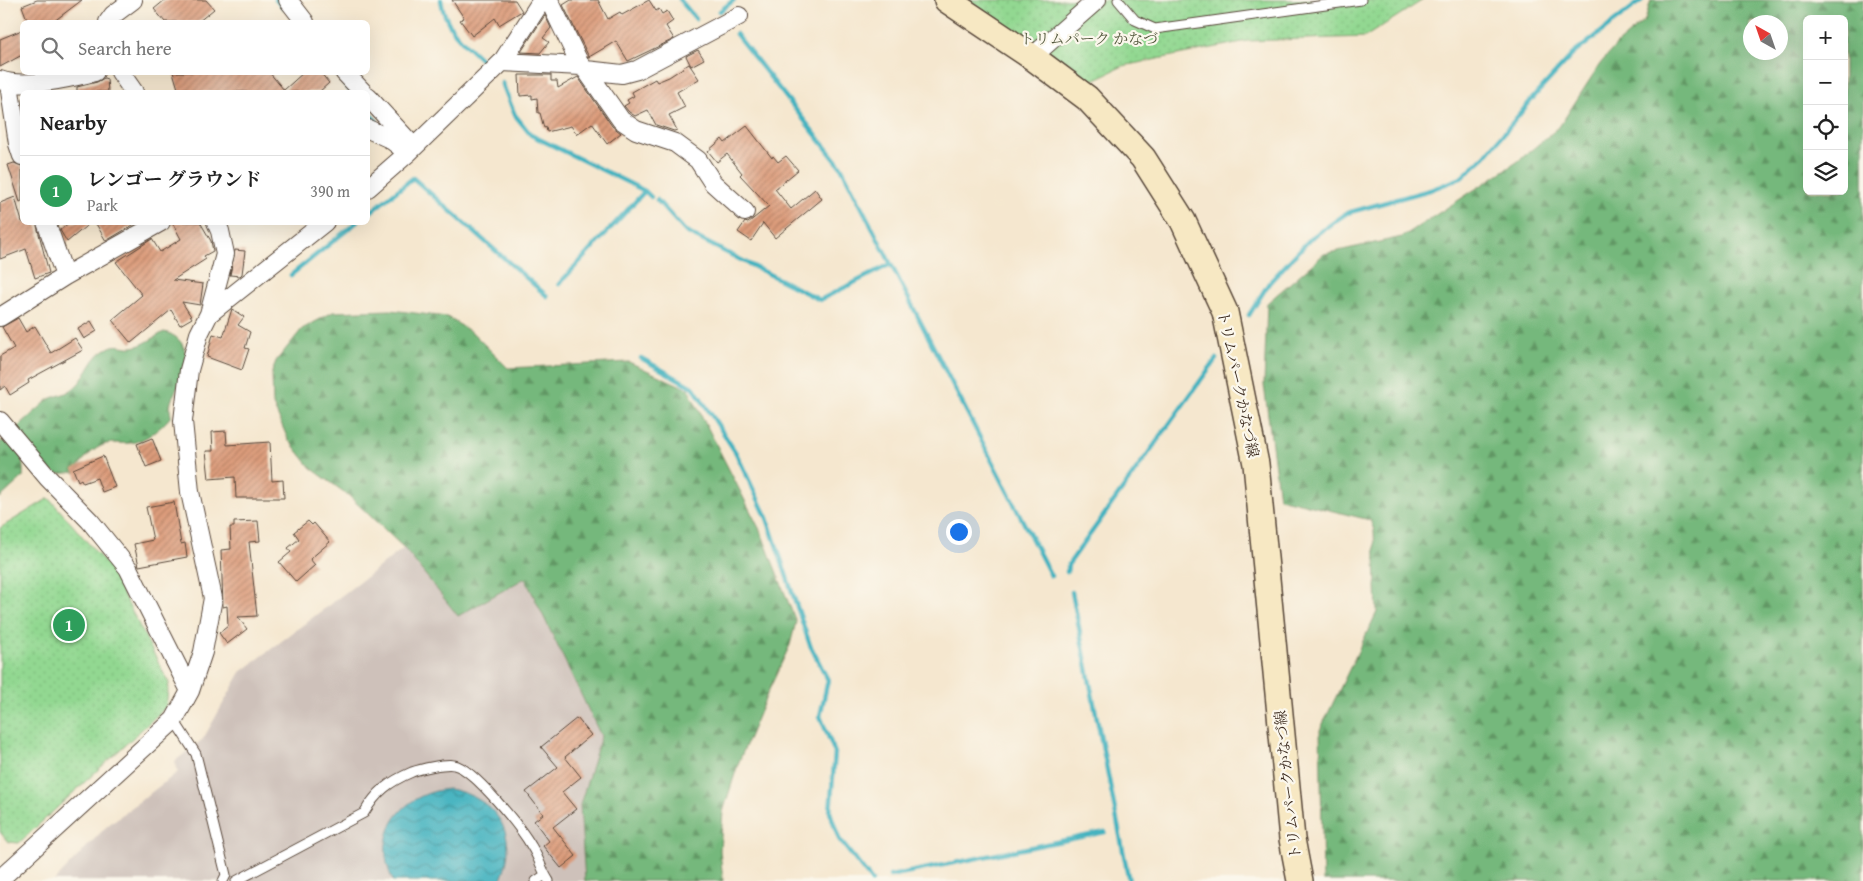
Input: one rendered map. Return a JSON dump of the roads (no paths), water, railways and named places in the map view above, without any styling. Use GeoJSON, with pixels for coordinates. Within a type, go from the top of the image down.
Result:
{"type":"FeatureCollection","features":[{"type":"Feature","properties":{"kind":"main road","name":"トリムパークかなづ線"},"geometry":{"type":"LineString","coordinates":[[946,0],[1032,57],[1086,98],[1143,158],[1183,221],[1225,312],[1256,464],[1292,839],[1300,881]]}},
{"type":"Feature","properties":{"kind":"street"},"geometry":{"type":"LineString","coordinates":[[109,20],[113,15],[133,0]]}},
{"type":"Feature","properties":{"kind":"street"},"geometry":{"type":"LineString","coordinates":[[288,0],[303,20]]}},
{"type":"Feature","properties":{"kind":"street"},"geometry":{"type":"LineString","coordinates":[[370,186],[411,150],[502,62],[542,0]]}},
{"type":"Feature","properties":{"kind":"street"},"geometry":{"type":"LineString","coordinates":[[549,0],[584,68],[621,120],[636,130],[675,143],[698,160],[713,182],[745,212]]}},
{"type":"Feature","properties":{"kind":"street"},"geometry":{"type":"LineString","coordinates":[[1032,57],[1097,0]]}},
{"type":"Feature","properties":{"kind":"street"},"geometry":{"type":"LineString","coordinates":[[502,62],[584,68],[622,74],[637,70],[739,16]]}},
{"type":"Feature","properties":{"kind":"street"},"geometry":{"type":"LineString","coordinates":[[20,150],[5,82],[65,79],[82,75]]}},
{"type":"Feature","properties":{"kind":"street"},"geometry":{"type":"LineString","coordinates":[[122,75],[133,90]]}},
{"type":"Feature","properties":{"kind":"street"},"geometry":{"type":"LineString","coordinates":[[347,75],[361,90]]}},
{"type":"Feature","properties":{"kind":"street"},"geometry":{"type":"LineString","coordinates":[[370,99],[411,150]]}},
{"type":"Feature","properties":{"kind":"street"},"geometry":{"type":"LineString","coordinates":[[370,130],[411,150]]}},
{"type":"Feature","properties":{"kind":"street"},"geometry":{"type":"LineString","coordinates":[[47,225],[65,276]]}},
{"type":"Feature","properties":{"kind":"street"},"geometry":{"type":"LineString","coordinates":[[0,316],[65,276],[156,225]]}},
{"type":"Feature","properties":{"kind":"street"},"geometry":{"type":"LineString","coordinates":[[2,870],[174,720],[190,691],[203,652],[213,598],[190,492],[183,422],[189,370],[199,334],[209,314],[225,254],[217,225]]}},
{"type":"Feature","properties":{"kind":"street"},"geometry":{"type":"LineString","coordinates":[[209,314],[321,225]]}},
{"type":"Feature","properties":{"kind":"street"},"geometry":{"type":"LineString","coordinates":[[0,421],[48,478],[90,521],[128,568],[190,691]]}},
{"type":"Feature","properties":{"kind":"lane"},"geometry":{"type":"LineString","coordinates":[[1118,0],[1135,20],[1155,29],[1361,0]]}},
{"type":"Feature","properties":{"kind":"lane"},"geometry":{"type":"LineString","coordinates":[[174,720],[196,754],[226,875],[223,881]]}},
{"type":"Feature","properties":{"kind":"lane"},"geometry":{"type":"LineString","coordinates":[[236,881],[364,813],[371,800],[391,781],[418,770],[454,765],[473,776],[510,816],[532,847],[547,878],[536,881]]}},
{"type":"Feature","properties":{"kind":"water"},"geometry":{"type":"Polygon","coordinates":[[[449,789],[466,793],[480,800],[492,810],[500,821],[506,834],[508,849],[506,864],[500,881],[393,881],[387,864],[386,847],[388,832],[395,819],[404,807],[417,798],[432,792],[449,789]]]}},
{"type":"Feature","properties":{"kind":"waterway"},"geometry":{"type":"LineString","coordinates":[[276,0],[284,8]]}},
{"type":"Feature","properties":{"kind":"waterway"},"geometry":{"type":"LineString","coordinates":[[441,0],[443,11],[452,28],[464,44],[487,65]]}},
{"type":"Feature","properties":{"kind":"waterway"},"geometry":{"type":"LineString","coordinates":[[680,0],[696,19]]}},
{"type":"Feature","properties":{"kind":"waterway"},"geometry":{"type":"LineString","coordinates":[[720,11],[734,0]]}},
{"type":"Feature","properties":{"kind":"waterway"},"geometry":{"type":"LineString","coordinates":[[1249,315],[1269,283],[1311,238],[1347,213],[1430,190],[1461,178],[1485,156],[1538,92],[1573,54],[1642,0]]}},
{"type":"Feature","properties":{"kind":"waterway"},"geometry":{"type":"LineString","coordinates":[[736,34],[841,167],[1051,576]]}},
{"type":"Feature","properties":{"kind":"waterway"},"geometry":{"type":"LineString","coordinates":[[502,83],[515,115],[531,135],[645,191]]}},
{"type":"Feature","properties":{"kind":"waterway"},"geometry":{"type":"LineString","coordinates":[[345,85],[349,90]]}},
{"type":"Feature","properties":{"kind":"waterway"},"geometry":{"type":"LineString","coordinates":[[370,114],[376,121]]}},
{"type":"Feature","properties":{"kind":"waterway"},"geometry":{"type":"LineString","coordinates":[[370,212],[413,178],[547,296]]}},
{"type":"Feature","properties":{"kind":"waterway"},"geometry":{"type":"LineString","coordinates":[[559,284],[645,191],[651,197]]}},
{"type":"Feature","properties":{"kind":"waterway"},"geometry":{"type":"LineString","coordinates":[[657,200],[686,232],[820,300],[891,264]]}},
{"type":"Feature","properties":{"kind":"waterway"},"geometry":{"type":"LineString","coordinates":[[291,275],[353,225]]}},
{"type":"Feature","properties":{"kind":"waterway"},"geometry":{"type":"LineString","coordinates":[[641,358],[694,388],[736,453],[767,518],[810,645],[828,680],[820,716],[835,753],[830,812],[839,839],[872,881]]}},
{"type":"Feature","properties":{"kind":"waterway"},"geometry":{"type":"LineString","coordinates":[[1067,572],[1068,565],[1216,359]]}},
{"type":"Feature","properties":{"kind":"waterway"},"geometry":{"type":"LineString","coordinates":[[1072,592],[1129,881]]}},
{"type":"Feature","properties":{"kind":"waterway"},"geometry":{"type":"LineString","coordinates":[[890,876],[1105,832]]}},
{"type":"Feature","properties":{"kind":"place","name":"レンゴー グラウンド"},"geometry":{"type":"Point","coordinates":[69,625]}},
{"type":"Feature","properties":{"kind":"park label","name":"トリムパーク かなづ"},"geometry":{"type":"Point","coordinates":[1089,39]}}]}
